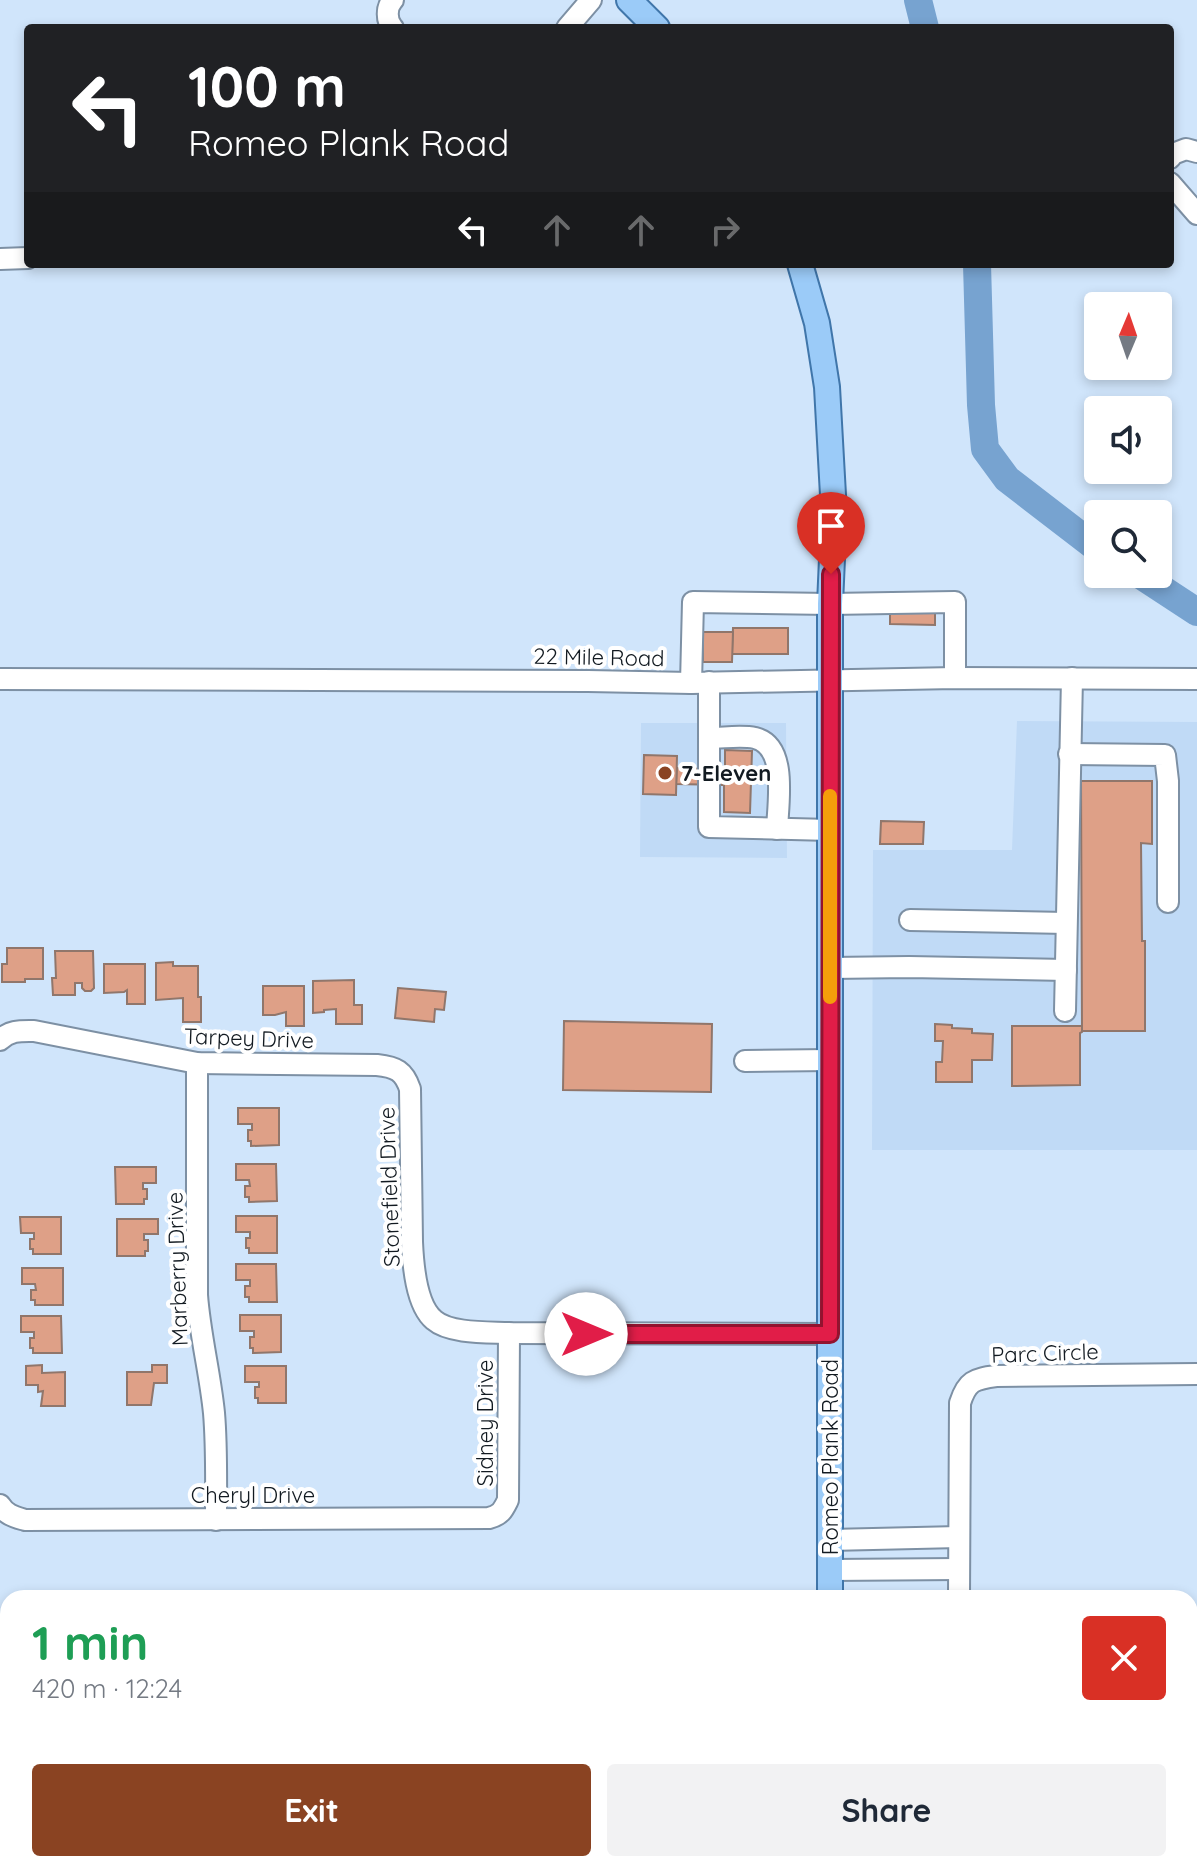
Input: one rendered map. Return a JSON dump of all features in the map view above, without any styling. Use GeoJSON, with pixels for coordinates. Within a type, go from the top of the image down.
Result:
{"type":"FeatureCollection","features":[{"type":"Feature","properties":{"kind":"main road"},"geometry":{"type":"LineString","coordinates":[[629,0],[653,24]]}},
{"type":"Feature","properties":{"kind":"main road","name":"Romeo Plank Road"},"geometry":{"type":"LineString","coordinates":[[801,268],[817,323],[827,387],[834,513],[830,604],[830,1590]]}},
{"type":"Feature","properties":{"kind":"street"},"geometry":{"type":"LineString","coordinates":[[390,24],[389,4],[393,0]]}},
{"type":"Feature","properties":{"kind":"street"},"geometry":{"type":"LineString","coordinates":[[570,24],[591,0]]}},
{"type":"Feature","properties":{"kind":"street"},"geometry":{"type":"LineString","coordinates":[[1174,154],[1186,149],[1197,152]]}},
{"type":"Feature","properties":{"kind":"street"},"geometry":{"type":"LineString","coordinates":[[1174,188],[1197,214]]}},
{"type":"Feature","properties":{"kind":"street"},"geometry":{"type":"LineString","coordinates":[[0,259],[24,258]]}},
{"type":"Feature","properties":{"kind":"street"},"geometry":{"type":"LineString","coordinates":[[830,830],[709,827],[710,738],[700,682],[693,602],[955,602],[955,678]]}},
{"type":"Feature","properties":{"kind":"street","name":"22 Mile Road"},"geometry":{"type":"LineString","coordinates":[[0,679],[700,682],[955,678],[1197,679]]}},
{"type":"Feature","properties":{"kind":"street"},"geometry":{"type":"LineString","coordinates":[[1065,1011],[1072,678]]}},
{"type":"Feature","properties":{"kind":"street"},"geometry":{"type":"LineString","coordinates":[[710,738],[753,738],[770,747],[776,755],[777,829]]}},
{"type":"Feature","properties":{"kind":"street"},"geometry":{"type":"LineString","coordinates":[[1069,754],[1165,755],[1168,781],[1168,902]]}},
{"type":"Feature","properties":{"kind":"street"},"geometry":{"type":"LineString","coordinates":[[910,920],[1066,923]]}},
{"type":"Feature","properties":{"kind":"street"},"geometry":{"type":"LineString","coordinates":[[830,968],[1066,970]]}},
{"type":"Feature","properties":{"kind":"street","name":"Tarpey Drive"},"geometry":{"type":"LineString","coordinates":[[2,1038],[18,1030],[34,1031],[197,1063],[377,1065],[398,1071]]}},
{"type":"Feature","properties":{"kind":"street"},"geometry":{"type":"LineString","coordinates":[[745,1061],[830,1060]]}},
{"type":"Feature","properties":{"kind":"street","name":"Marberry Drive"},"geometry":{"type":"LineString","coordinates":[[197,1063],[197,1295],[214,1410],[216,1520]]}},
{"type":"Feature","properties":{"kind":"street","name":"Stonefield Drive"},"geometry":{"type":"LineString","coordinates":[[398,1071],[406,1077],[410,1089],[414,1265],[427,1311],[442,1325],[469,1331],[509,1333],[830,1334]]}},
{"type":"Feature","properties":{"kind":"street","name":"Sidney Drive"},"geometry":{"type":"LineString","coordinates":[[503,1511],[508,1500],[509,1333]]}},
{"type":"Feature","properties":{"kind":"street","name":"Parc Circle"},"geometry":{"type":"LineString","coordinates":[[959,1590],[960,1403],[969,1383],[996,1376],[1197,1374]]}},
{"type":"Feature","properties":{"kind":"street","name":"Cheryl Drive"},"geometry":{"type":"LineString","coordinates":[[2,1508],[14,1517],[25,1520],[489,1518],[503,1511]]}},
{"type":"Feature","properties":{"kind":"street"},"geometry":{"type":"LineString","coordinates":[[830,1540],[959,1537]]}},
{"type":"Feature","properties":{"kind":"street"},"geometry":{"type":"LineString","coordinates":[[830,1570],[959,1569]]}},
{"type":"Feature","properties":{"kind":"shaded area"},"geometry":{"type":"Polygon","coordinates":[[[1017,721],[1197,722],[1197,1150],[872,1150],[873,850],[1012,850],[1017,721]]]}},
{"type":"Feature","properties":{"kind":"shaded area"},"geometry":{"type":"Polygon","coordinates":[[[641,723],[786,723],[787,858],[640,857],[641,723]]]}},
{"type":"Feature","properties":{"kind":"building"},"geometry":{"type":"Polygon","coordinates":[[[890,610],[935,611],[935,625],[890,624],[890,610]]]}},
{"type":"Feature","properties":{"kind":"building"},"geometry":{"type":"Polygon","coordinates":[[[733,628],[788,628],[788,654],[732,654],[733,628]]]}},
{"type":"Feature","properties":{"kind":"building"},"geometry":{"type":"Polygon","coordinates":[[[703,632],[733,632],[732,662],[703,662],[703,632]]]}},
{"type":"Feature","properties":{"kind":"building"},"geometry":{"type":"Polygon","coordinates":[[[725,750],[752,751],[750,813],[724,812],[724,785],[676,784],[677,768],[725,769],[725,750]]]}},
{"type":"Feature","properties":{"kind":"building"},"geometry":{"type":"Polygon","coordinates":[[[644,755],[677,756],[676,795],[643,794],[644,755]]]}},
{"type":"Feature","properties":{"kind":"building"},"geometry":{"type":"Polygon","coordinates":[[[1081,781],[1152,781],[1152,844],[1141,843],[1145,1031],[1082,1031],[1081,781]]]}},
{"type":"Feature","properties":{"kind":"building"},"geometry":{"type":"Polygon","coordinates":[[[881,821],[924,822],[923,844],[880,844],[881,821]]]}},
{"type":"Feature","properties":{"kind":"building"},"geometry":{"type":"Polygon","coordinates":[[[7,948],[43,948],[43,979],[2,982],[2,964],[7,964],[7,948]]]}},
{"type":"Feature","properties":{"kind":"building"},"geometry":{"type":"Polygon","coordinates":[[[55,951],[93,951],[94,988],[91,991],[85,991],[82,983],[75,983],[75,995],[53,995],[55,951]]]}},
{"type":"Feature","properties":{"kind":"building"},"geometry":{"type":"Polygon","coordinates":[[[173,962],[173,966],[198,966],[201,1022],[183,1022],[183,998],[156,1000],[156,963],[173,962]]]}},
{"type":"Feature","properties":{"kind":"building"},"geometry":{"type":"Polygon","coordinates":[[[104,964],[145,964],[145,1004],[127,1004],[127,990],[104,993],[104,964]]]}},
{"type":"Feature","properties":{"kind":"building"},"geometry":{"type":"Polygon","coordinates":[[[354,980],[354,1005],[362,1005],[362,1024],[336,1024],[336,1009],[313,1013],[313,981],[354,980]]]}},
{"type":"Feature","properties":{"kind":"building"},"geometry":{"type":"Polygon","coordinates":[[[263,986],[304,986],[304,1026],[286,1026],[286,1012],[263,1015],[263,986]]]}},
{"type":"Feature","properties":{"kind":"building"},"geometry":{"type":"Polygon","coordinates":[[[398,988],[446,992],[444,1010],[435,1009],[434,1022],[395,1018],[398,988]]]}},
{"type":"Feature","properties":{"kind":"building"},"geometry":{"type":"Polygon","coordinates":[[[564,1021],[712,1024],[711,1092],[563,1090],[564,1021]]]}},
{"type":"Feature","properties":{"kind":"building"},"geometry":{"type":"Polygon","coordinates":[[[935,1024],[972,1029],[972,1033],[993,1034],[992,1060],[972,1060],[972,1082],[936,1082],[936,1062],[942,1062],[943,1041],[935,1041],[935,1024]]]}},
{"type":"Feature","properties":{"kind":"building"},"geometry":{"type":"Polygon","coordinates":[[[1012,1026],[1082,1026],[1080,1085],[1012,1086],[1012,1026]]]}},
{"type":"Feature","properties":{"kind":"building"},"geometry":{"type":"Polygon","coordinates":[[[238,1108],[279,1108],[279,1145],[251,1146],[248,1130],[252,1130],[252,1124],[238,1124],[238,1108]]]}},
{"type":"Feature","properties":{"kind":"building"},"geometry":{"type":"Polygon","coordinates":[[[236,1164],[276,1164],[277,1201],[249,1202],[249,1197],[245,1197],[245,1186],[250,1186],[249,1180],[236,1180],[236,1164]]]}},
{"type":"Feature","properties":{"kind":"building"},"geometry":{"type":"Polygon","coordinates":[[[115,1167],[156,1167],[156,1183],[143,1183],[143,1189],[147,1189],[144,1204],[116,1204],[115,1167]]]}},
{"type":"Feature","properties":{"kind":"building"},"geometry":{"type":"Polygon","coordinates":[[[236,1216],[277,1216],[277,1253],[249,1253],[246,1238],[250,1238],[250,1232],[236,1232],[236,1216]]]}},
{"type":"Feature","properties":{"kind":"building"},"geometry":{"type":"Polygon","coordinates":[[[20,1217],[61,1217],[61,1254],[33,1254],[30,1239],[34,1239],[34,1233],[21,1233],[20,1217]]]}},
{"type":"Feature","properties":{"kind":"building"},"geometry":{"type":"Polygon","coordinates":[[[117,1219],[158,1219],[158,1234],[144,1234],[144,1240],[148,1240],[145,1256],[117,1256],[117,1219]]]}},
{"type":"Feature","properties":{"kind":"building"},"geometry":{"type":"Polygon","coordinates":[[[236,1264],[276,1264],[277,1302],[249,1302],[249,1297],[245,1297],[245,1286],[250,1286],[250,1280],[236,1280],[236,1264]]]}},
{"type":"Feature","properties":{"kind":"building"},"geometry":{"type":"Polygon","coordinates":[[[22,1268],[63,1268],[63,1305],[35,1305],[35,1300],[31,1300],[31,1290],[36,1290],[35,1284],[22,1284],[22,1268]]]}},
{"type":"Feature","properties":{"kind":"building"},"geometry":{"type":"Polygon","coordinates":[[[240,1315],[281,1315],[281,1352],[253,1353],[250,1337],[254,1337],[254,1331],[240,1331],[240,1315]]]}},
{"type":"Feature","properties":{"kind":"building"},"geometry":{"type":"Polygon","coordinates":[[[21,1316],[61,1316],[62,1353],[33,1353],[30,1338],[34,1338],[34,1332],[21,1332],[21,1316]]]}},
{"type":"Feature","properties":{"kind":"building"},"geometry":{"type":"Polygon","coordinates":[[[42,1365],[42,1373],[65,1372],[65,1406],[41,1406],[43,1391],[38,1392],[38,1385],[26,1385],[26,1366],[42,1365]]]}},
{"type":"Feature","properties":{"kind":"building"},"geometry":{"type":"Polygon","coordinates":[[[152,1365],[167,1365],[167,1383],[154,1383],[151,1405],[127,1405],[127,1372],[152,1372],[152,1365]]]}},
{"type":"Feature","properties":{"kind":"building"},"geometry":{"type":"Polygon","coordinates":[[[245,1366],[286,1366],[286,1403],[258,1403],[255,1387],[259,1387],[259,1382],[245,1382],[245,1366]]]}},
{"type":"Feature","properties":{"kind":"waterway"},"geometry":{"type":"LineString","coordinates":[[918,0],[924,24]]}},
{"type":"Feature","properties":{"kind":"waterway"},"geometry":{"type":"LineString","coordinates":[[977,268],[985,449],[1007,479],[1084,538]]}},
{"type":"Feature","properties":{"kind":"waterway"},"geometry":{"type":"LineString","coordinates":[[1160,588],[1197,612]]}},
{"type":"Feature","properties":{"kind":"slow traffic"},"geometry":{"type":"LineString","coordinates":[[830,796],[830,997]]}},
{"type":"Feature","properties":{"kind":"place","name":"7-Eleven"},"geometry":{"type":"Point","coordinates":[665,773]}},
{"type":"Feature","properties":{"kind":"route"},"geometry":{"type":"LineString","coordinates":[[586,1334],[830,1334],[831,574]]}}]}
